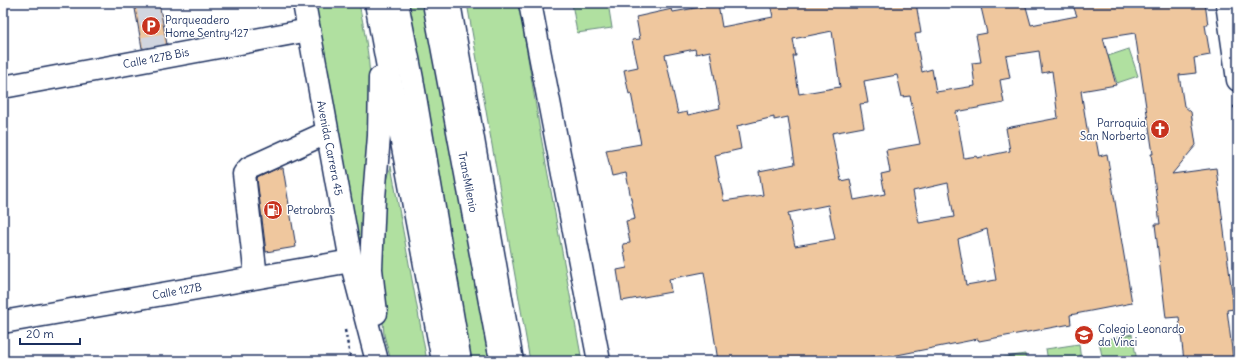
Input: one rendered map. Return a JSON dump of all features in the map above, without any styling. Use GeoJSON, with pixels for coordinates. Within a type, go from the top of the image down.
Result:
{"type":"FeatureCollection","features":[{"type":"Feature","properties":{"kind":"main road","name":"Avenida Carrera 45"},"geometry":{"type":"LineString","coordinates":[[304,3],[326,132],[351,261],[377,361]]}},
{"type":"Feature","properties":{"kind":"main road"},"geometry":{"type":"LineString","coordinates":[[376,3],[442,361]]}},
{"type":"Feature","properties":{"kind":"main road"},"geometry":{"type":"LineString","coordinates":[[397,3],[412,79],[460,361]]}},
{"type":"Feature","properties":{"kind":"main road","name":"TransMilenio"},"geometry":{"type":"LineString","coordinates":[[434,3],[501,361]]}},
{"type":"Feature","properties":{"kind":"main road"},"geometry":{"type":"LineString","coordinates":[[449,3],[512,361]]}},
{"type":"Feature","properties":{"kind":"main road"},"geometry":{"type":"LineString","coordinates":[[530,3],[599,361]]}},
{"type":"Feature","properties":{"kind":"main road"},"geometry":{"type":"LineString","coordinates":[[1227,3],[1238,80]]}},
{"type":"Feature","properties":{"kind":"main road","name":"Calle 127B Bis"},"geometry":{"type":"LineString","coordinates":[[3,87],[156,54],[308,30]]}},
{"type":"Feature","properties":{"kind":"main road"},"geometry":{"type":"LineString","coordinates":[[381,31],[380,136],[374,198],[371,269],[381,361]]}},
{"type":"Feature","properties":{"kind":"main road"},"geometry":{"type":"LineString","coordinates":[[256,277],[244,174],[249,168],[326,132]]}},
{"type":"Feature","properties":{"kind":"main road","name":"Calle 127B"},"geometry":{"type":"LineString","coordinates":[[3,322],[351,261]]}},
{"type":"Feature","properties":{"kind":"path"},"geometry":{"type":"LineString","coordinates":[[1233,108],[1238,107]]}},
{"type":"Feature","properties":{"kind":"green space"},"geometry":{"type":"Polygon","coordinates":[[[313,3],[359,3],[363,22],[369,60],[370,124],[368,169],[360,259],[313,3]]]}},
{"type":"Feature","properties":{"kind":"green space"},"geometry":{"type":"Polygon","coordinates":[[[403,3],[428,3],[466,225],[492,361],[469,361],[403,3]]]}},
{"type":"Feature","properties":{"kind":"green space"},"geometry":{"type":"Polygon","coordinates":[[[467,3],[519,3],[540,131],[582,361],[530,361],[467,3]]]}},
{"type":"Feature","properties":{"kind":"green space"},"geometry":{"type":"Polygon","coordinates":[[[572,3],[608,3],[612,28],[577,33],[572,3]]]}},
{"type":"Feature","properties":{"kind":"green space"},"geometry":{"type":"Polygon","coordinates":[[[1129,49],[1138,76],[1117,83],[1108,56],[1129,49]]]}},
{"type":"Feature","properties":{"kind":"green space"},"geometry":{"type":"Polygon","coordinates":[[[391,166],[427,361],[391,361],[384,335],[379,271],[380,207],[391,166]]]}},
{"type":"Feature","properties":{"kind":"green space"},"geometry":{"type":"Polygon","coordinates":[[[1132,334],[1137,361],[1103,361],[1099,341],[1132,334]]]}},
{"type":"Feature","properties":{"kind":"green space"},"geometry":{"type":"Polygon","coordinates":[[[1079,344],[1081,361],[1048,361],[1046,349],[1079,344]]]}},
{"type":"Feature","properties":{"kind":"green space"},"geometry":{"type":"Polygon","coordinates":[[[1025,354],[1026,361],[993,361],[993,359],[1025,354]]]}},
{"type":"Feature","properties":{"kind":"building","name":"Parqueadero Home Sentry 127"},"geometry":{"type":"Polygon","coordinates":[[[134,3],[159,3],[167,44],[142,48],[134,3]]]}},
{"type":"Feature","properties":{"kind":"building"},"geometry":{"type":"Polygon","coordinates":[[[770,3],[916,3],[921,33],[915,34],[922,72],[932,69],[936,92],[975,86],[972,63],[981,62],[976,35],[987,33],[980,3],[1025,3],[1031,25],[1077,16],[1072,3],[1205,3],[1208,25],[1205,25],[1210,55],[1194,58],[1196,73],[1179,75],[1184,106],[1191,112],[1196,145],[1172,174],[1216,168],[1234,309],[1227,310],[1233,357],[1226,358],[1227,361],[1184,361],[1179,317],[1166,318],[1155,224],[1160,224],[1151,154],[1153,154],[1135,33],[1103,38],[1116,85],[1081,91],[1088,135],[1095,134],[1099,156],[1107,154],[1132,303],[1070,315],[1071,324],[979,341],[978,339],[882,358],[882,355],[850,361],[718,361],[704,272],[669,279],[671,292],[622,301],[617,270],[627,268],[623,244],[630,243],[626,221],[635,219],[626,173],[612,176],[606,150],[641,144],[631,93],[629,94],[624,70],[638,67],[632,40],[640,39],[636,17],[672,9],[673,12],[718,4],[722,27],[773,17],[770,3]],[[832,31],[793,39],[796,56],[793,56],[799,94],[840,87],[832,31]],[[695,49],[665,55],[678,114],[687,112],[688,115],[720,108],[710,51],[696,54],[695,49]],[[1039,51],[1006,56],[1010,78],[1000,80],[1004,103],[956,112],[964,158],[977,156],[977,158],[1010,151],[1006,128],[1058,118],[1052,71],[1042,73],[1039,51]],[[897,75],[864,81],[868,103],[860,104],[864,127],[832,133],[841,181],[850,179],[854,200],[885,194],[881,174],[890,172],[886,150],[920,144],[910,96],[902,97],[897,75]],[[774,117],[737,126],[741,149],[715,155],[724,201],[763,195],[759,171],[795,164],[788,117],[774,120],[774,117]],[[948,183],[913,191],[919,223],[954,217],[948,183]],[[828,205],[788,213],[795,246],[835,239],[828,205]],[[987,229],[958,239],[966,285],[996,280],[987,229]]]}},
{"type":"Feature","properties":{"kind":"building","name":"Petrobras"},"geometry":{"type":"Polygon","coordinates":[[[278,168],[283,168],[296,247],[266,252],[257,178],[278,168]]]}},
{"type":"Feature","properties":{"kind":"tunnel"},"geometry":{"type":"LineString","coordinates":[[147,3],[155,51]]}},
{"type":"Feature","properties":{"kind":"place","name":"Parqueadero Home Sentry 127"},"geometry":{"type":"Point","coordinates":[151,26]}},
{"type":"Feature","properties":{"kind":"place","name":"Parroquia San Norberto"},"geometry":{"type":"Point","coordinates":[1160,129]}},
{"type":"Feature","properties":{"kind":"place","name":"Petrobras"},"geometry":{"type":"Point","coordinates":[273,210]}},
{"type":"Feature","properties":{"kind":"place","name":"Colegio Leonardo da Vinci"},"geometry":{"type":"Point","coordinates":[1084,335]}}]}
